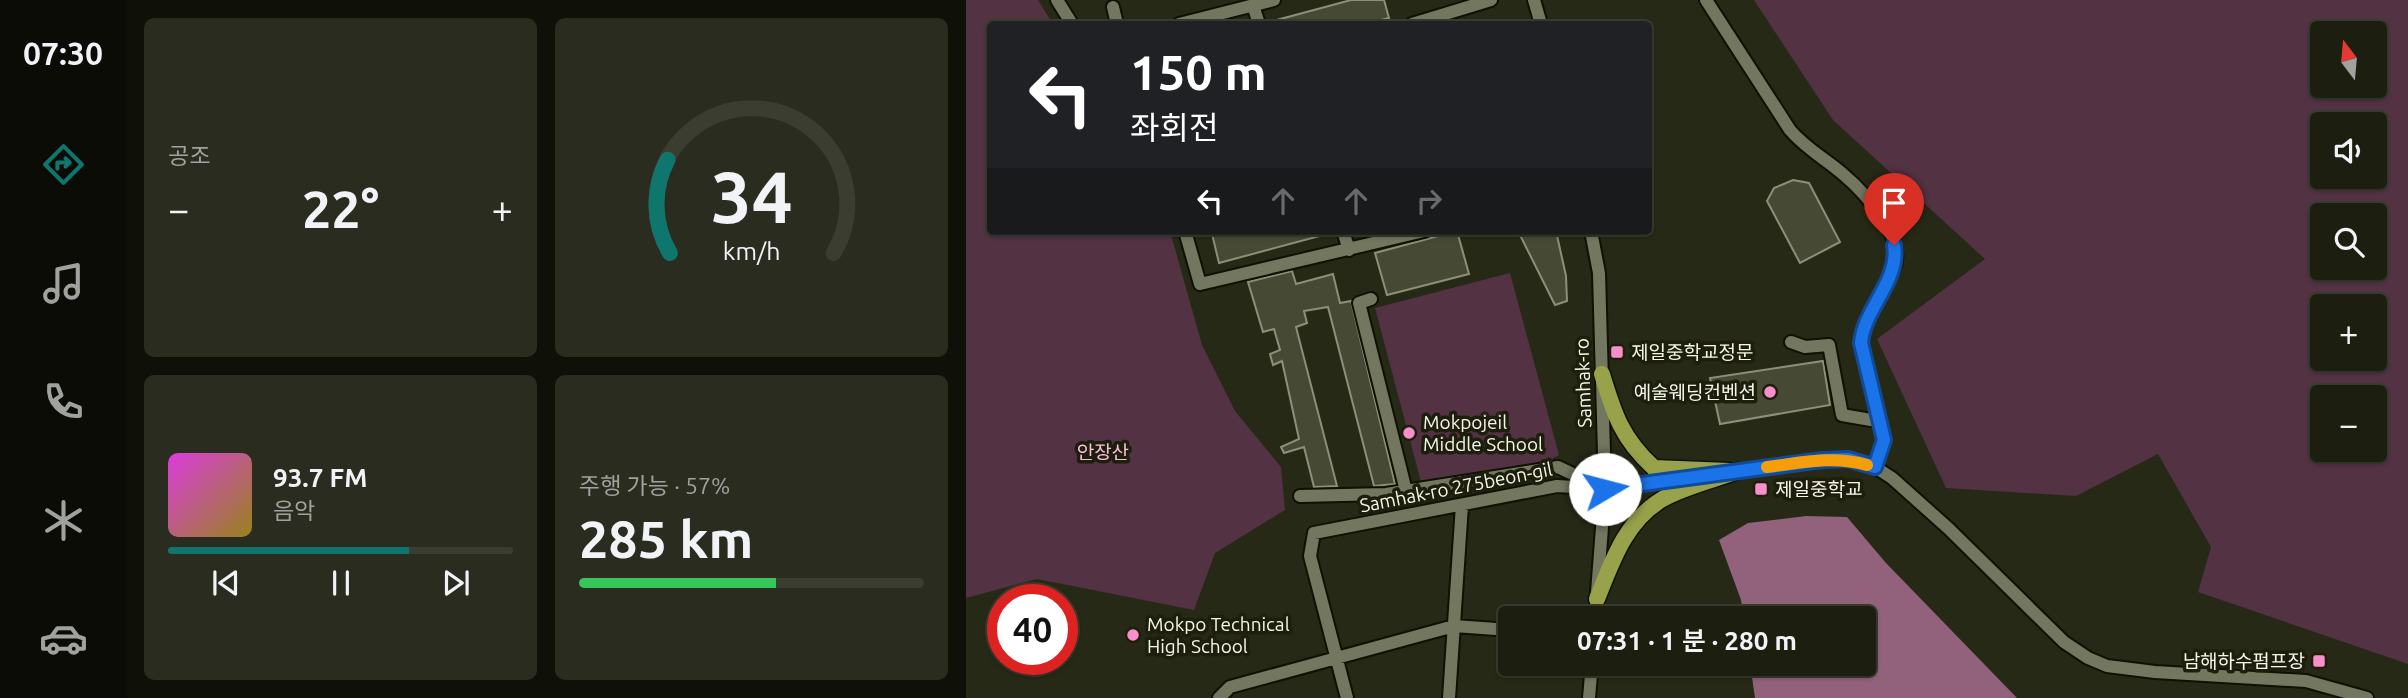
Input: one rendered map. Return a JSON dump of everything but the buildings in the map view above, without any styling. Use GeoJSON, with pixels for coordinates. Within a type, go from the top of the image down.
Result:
{"type":"FeatureCollection","features":[{"type":"Feature","properties":{"kind":"main road"},"geometry":{"type":"LineString","coordinates":[[1602,374],[1624,434],[1634,450],[1654,468],[1738,471]]}},
{"type":"Feature","properties":{"kind":"main road"},"geometry":{"type":"LineString","coordinates":[[1597,599],[1621,542],[1637,520],[1662,499],[1738,471]]}},
{"type":"Feature","properties":{"kind":"street"},"geometry":{"type":"LineString","coordinates":[[1057,0],[1070,21]]}},
{"type":"Feature","properties":{"kind":"street"},"geometry":{"type":"LineString","coordinates":[[1191,21],[1274,0]]}},
{"type":"Feature","properties":{"kind":"street"},"geometry":{"type":"LineString","coordinates":[[1422,21],[1491,0]]}},
{"type":"Feature","properties":{"kind":"street"},"geometry":{"type":"LineString","coordinates":[[1534,0],[1540,21]]}},
{"type":"Feature","properties":{"kind":"street"},"geometry":{"type":"LineString","coordinates":[[1706,0],[1790,130],[1804,146],[1845,176],[1875,209],[1890,233],[1896,262],[1862,330],[1861,343],[1884,440],[1875,467],[1892,478],[1948,528],[2064,642],[2088,658],[2123,669],[2306,681],[2367,698]]}},
{"type":"Feature","properties":{"kind":"street"},"geometry":{"type":"LineString","coordinates":[[1253,5],[1258,21]]}},
{"type":"Feature","properties":{"kind":"street"},"geometry":{"type":"LineString","coordinates":[[1113,7],[1116,21]]}},
{"type":"Feature","properties":{"kind":"street"},"geometry":{"type":"LineString","coordinates":[[1186,235],[1200,284],[1408,235]]}},
{"type":"Feature","properties":{"kind":"street"},"geometry":{"type":"LineString","coordinates":[[1344,235],[1349,250]]}},
{"type":"Feature","properties":{"kind":"street","name":"Samhak-ro"},"geometry":{"type":"LineString","coordinates":[[1592,235],[1599,273],[1605,489],[1596,606]]}},
{"type":"Feature","properties":{"kind":"street"},"geometry":{"type":"LineString","coordinates":[[1371,299],[1359,303],[1406,491]]}},
{"type":"Feature","properties":{"kind":"street"},"geometry":{"type":"LineString","coordinates":[[1791,342],[1805,347],[1829,345],[1842,415],[1871,420],[1878,417]]}},
{"type":"Feature","properties":{"kind":"street","name":"Samhak-ro 275beon-gil"},"geometry":{"type":"LineString","coordinates":[[1336,657],[1310,556],[1314,533],[1557,486],[1605,489],[1822,460],[1848,459],[1875,467]]}},
{"type":"Feature","properties":{"kind":"street"},"geometry":{"type":"LineString","coordinates":[[1300,496],[1386,494],[1558,467],[1605,489]]}},
{"type":"Feature","properties":{"kind":"street"},"geometry":{"type":"LineString","coordinates":[[1448,698],[1462,505]]}},
{"type":"Feature","properties":{"kind":"street"},"geometry":{"type":"LineString","coordinates":[[1222,696],[1230,687],[1454,626],[1498,628]]}},
{"type":"Feature","properties":{"kind":"street"},"geometry":{"type":"LineString","coordinates":[[1336,657],[1347,698]]}},
{"type":"Feature","properties":{"kind":"street"},"geometry":{"type":"LineString","coordinates":[[1589,698],[1591,676]]}},
{"type":"Feature","properties":{"kind":"green space","name":"안장산"},"geometry":{"type":"Polygon","coordinates":[[[966,0],[1038,0],[1051,21],[987,21],[987,235],[1171,235],[1202,345],[1235,411],[1281,467],[1285,510],[1215,553],[1194,610],[1078,587],[1078,584],[1037,579],[1018,584],[987,584],[987,592],[966,598],[966,0]]]}},
{"type":"Feature","properties":{"kind":"green space"},"geometry":{"type":"Polygon","coordinates":[[[1754,0],[2408,0],[2408,664],[2198,592],[2211,547],[2158,454],[2076,496],[1946,488],[1877,339],[1985,259],[1833,120],[1754,0]]]}},
{"type":"Feature","properties":{"kind":"green space"},"geometry":{"type":"Polygon","coordinates":[[[1510,273],[1559,455],[1548,461],[1421,482],[1375,308],[1510,273]]]}},
{"type":"Feature","properties":{"kind":"shaded area"},"geometry":{"type":"Polygon","coordinates":[[[1806,516],[1847,517],[1886,563],[2017,698],[1755,698],[1752,676],[1876,676],[1876,606],[1742,606],[1719,540],[1748,523],[1806,516]]]}},
{"type":"Feature","properties":{"kind":"slow traffic"},"geometry":{"type":"LineString","coordinates":[[1767,467],[1848,459],[1867,465]]}},
{"type":"Feature","properties":{"kind":"place","name":"제일중학교정문"},"geometry":{"type":"Point","coordinates":[1617,352]}},
{"type":"Feature","properties":{"kind":"place","name":"예술웨딩컨벤션"},"geometry":{"type":"Point","coordinates":[1770,392]}},
{"type":"Feature","properties":{"kind":"place","name":"Mokpojeil Middle School"},"geometry":{"type":"Point","coordinates":[1409,433]}},
{"type":"Feature","properties":{"kind":"place","name":"제일중학교"},"geometry":{"type":"Point","coordinates":[1761,489]}},
{"type":"Feature","properties":{"kind":"place","name":"Mokpo Technical High School"},"geometry":{"type":"Point","coordinates":[1133,635]}},
{"type":"Feature","properties":{"kind":"place","name":"남해하수펌프장"},"geometry":{"type":"Point","coordinates":[2319,661]}},
{"type":"Feature","properties":{"kind":"route"},"geometry":{"type":"LineString","coordinates":[[1605,489],[1822,460],[1848,459],[1875,467],[1884,440],[1861,343],[1862,330],[1896,262],[1894,245]]}}]}
